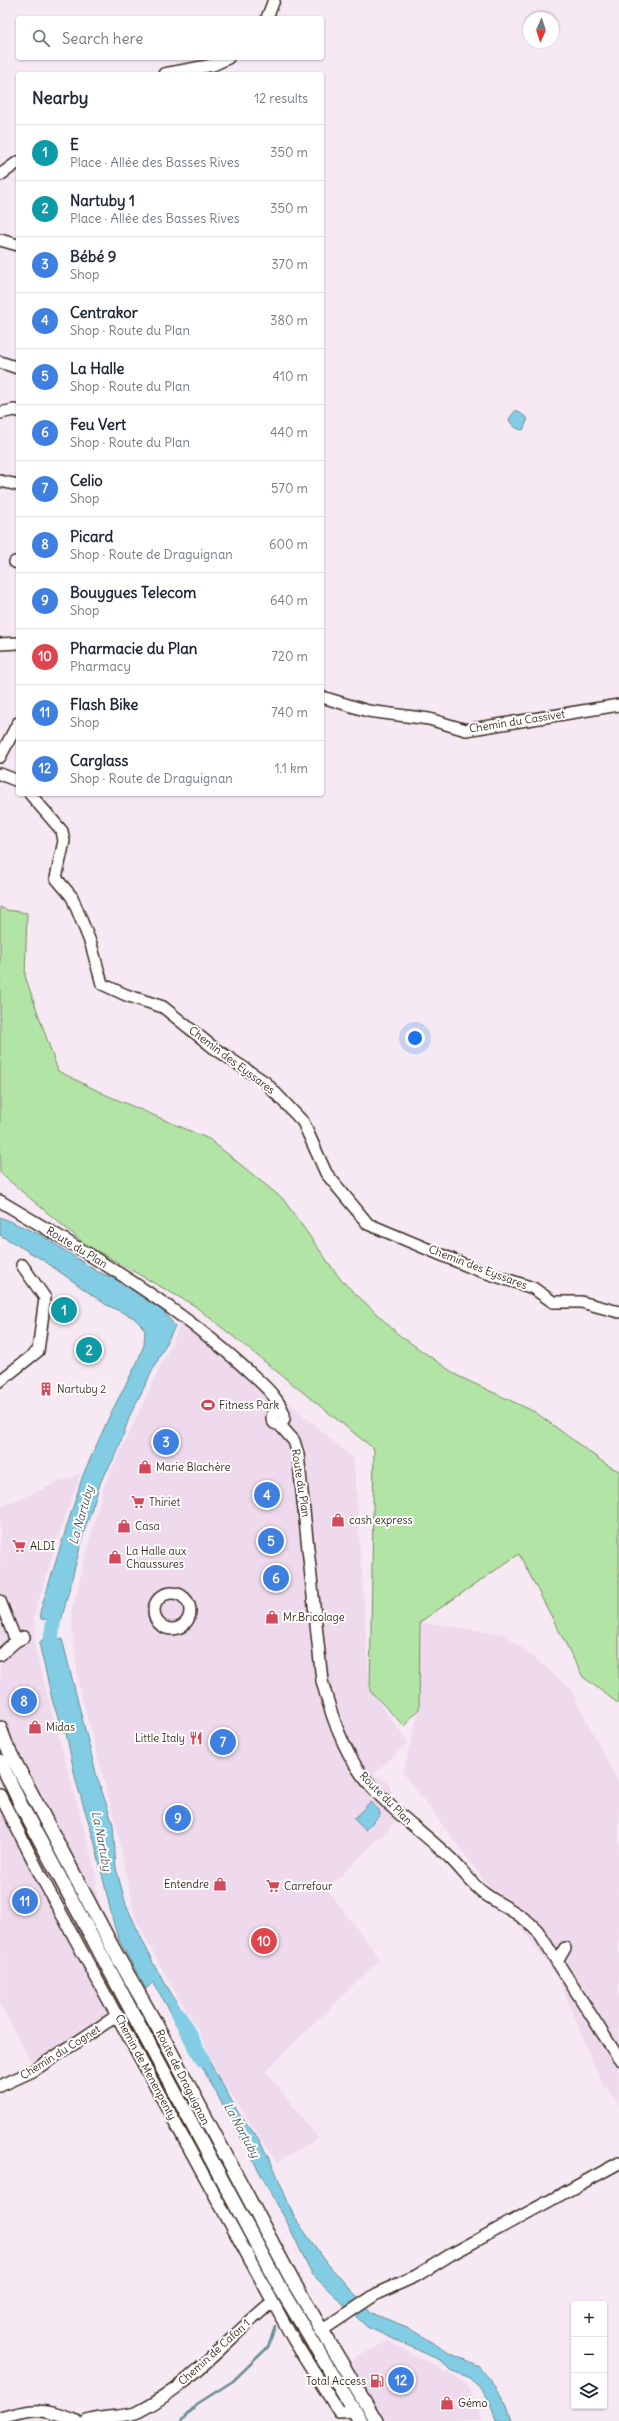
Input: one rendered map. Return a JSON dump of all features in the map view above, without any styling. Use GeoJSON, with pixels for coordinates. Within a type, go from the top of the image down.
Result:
{"type":"FeatureCollection","features":[{"type":"Feature","properties":{"kind":"main road","name":"Route de Draguignan"},"geometry":{"type":"LineString","coordinates":[[0,1728],[7,1747],[114,1950],[157,2026],[292,2280],[376,2421]]}},
{"type":"Feature","properties":{"kind":"main road","name":"Route de Draguignan"},"geometry":{"type":"LineString","coordinates":[[0,1761],[21,1805],[279,2286],[356,2416]]}},
{"type":"Feature","properties":{"kind":"street"},"geometry":{"type":"LineString","coordinates":[[268,16],[274,0]]}},
{"type":"Feature","properties":{"kind":"street"},"geometry":{"type":"LineString","coordinates":[[175,72],[213,65],[224,60]]}},
{"type":"Feature","properties":{"kind":"street"},"geometry":{"type":"LineString","coordinates":[[0,175],[16,163]]}},
{"type":"Feature","properties":{"kind":"street"},"geometry":{"type":"LineString","coordinates":[[0,240],[16,245]]}},
{"type":"Feature","properties":{"kind":"street"},"geometry":{"type":"LineString","coordinates":[[0,362],[16,367]]}},
{"type":"Feature","properties":{"kind":"street"},"geometry":{"type":"LineString","coordinates":[[0,412],[16,410]]}},
{"type":"Feature","properties":{"kind":"street"},"geometry":{"type":"LineString","coordinates":[[0,481],[16,485]]}},
{"type":"Feature","properties":{"kind":"street"},"geometry":{"type":"LineString","coordinates":[[0,644],[16,643]]}},
{"type":"Feature","properties":{"kind":"street","name":"Chemin du Cassivet"},"geometry":{"type":"LineString","coordinates":[[324,699],[368,711],[428,719],[466,730],[619,705]]}},
{"type":"Feature","properties":{"kind":"street"},"geometry":{"type":"LineString","coordinates":[[0,757],[16,727]]}},
{"type":"Feature","properties":{"kind":"street"},"geometry":{"type":"LineString","coordinates":[[0,774],[16,780]]}},
{"type":"Feature","properties":{"kind":"street","name":"Chemin des Eyssares"},"geometry":{"type":"LineString","coordinates":[[32,796],[62,830],[64,841],[56,878],[72,897],[92,944],[102,984],[126,995],[163,1007],[214,1048],[265,1082],[303,1122],[326,1174],[368,1224],[475,1269],[533,1288],[553,1302],[581,1302],[619,1312]]}},
{"type":"Feature","properties":{"kind":"street","name":"Route du Plan"},"geometry":{"type":"LineString","coordinates":[[0,1202],[116,1270],[233,1357],[277,1400],[280,1417],[294,1441],[302,1479],[322,1681],[330,1714],[350,1757],[363,1776],[380,1794],[449,1857],[484,1894],[524,1916],[537,1930],[619,2059]]}},
{"type":"Feature","properties":{"kind":"street"},"geometry":{"type":"LineString","coordinates":[[0,1381],[38,1351],[45,1298],[22,1264]]}},
{"type":"Feature","properties":{"kind":"street"},"geometry":{"type":"LineString","coordinates":[[0,1601],[20,1639]]}},
{"type":"Feature","properties":{"kind":"street"},"geometry":{"type":"LineString","coordinates":[[0,1642],[20,1639]]}},
{"type":"Feature","properties":{"kind":"street"},"geometry":{"type":"LineString","coordinates":[[0,1655],[20,1639]]}},
{"type":"Feature","properties":{"kind":"street","name":"Chemin de Menenpenty"},"geometry":{"type":"LineString","coordinates":[[0,1795],[43,1880],[118,2015],[293,2339],[339,2412],[356,2416]]}},
{"type":"Feature","properties":{"kind":"street"},"geometry":{"type":"LineString","coordinates":[[557,1962],[565,1948]]}},
{"type":"Feature","properties":{"kind":"street","name":"Chemin du Cognet"},"geometry":{"type":"LineString","coordinates":[[0,2086],[33,2071],[118,2015]]}},
{"type":"Feature","properties":{"kind":"street"},"geometry":{"type":"LineString","coordinates":[[321,2331],[378,2293],[416,2276],[450,2255],[619,2163]]}},
{"type":"Feature","properties":{"kind":"street","name":"Chemin de Cafon 1"},"geometry":{"type":"LineString","coordinates":[[87,2421],[136,2413],[160,2398],[201,2367],[272,2302]]}},
{"type":"Feature","properties":{"kind":"street"},"geometry":{"type":"LineString","coordinates":[[0,2418],[27,2411],[45,2409],[76,2421]]}},
{"type":"Feature","properties":{"kind":"shaded area"},"geometry":{"type":"Polygon","coordinates":[[[181,1323],[270,1386],[354,1459],[370,1691],[409,1742],[374,1774],[389,1783],[398,1820],[327,1889],[380,1959],[266,2071],[318,2138],[277,2163],[218,2075],[199,2032],[159,1964],[135,1918],[117,1829],[79,1688],[71,1614],[103,1488],[181,1323]]]}},
{"type":"Feature","properties":{"kind":"shaded area"},"geometry":{"type":"Polygon","coordinates":[[[81,1473],[61,1528],[34,1616],[35,1649],[95,1870],[108,2016],[32,2063],[0,2005],[0,1507],[81,1473]]]}},
{"type":"Feature","properties":{"kind":"shaded area"},"geometry":{"type":"Polygon","coordinates":[[[420,1622],[505,1634],[570,1688],[619,1783],[619,2105],[599,2078],[558,1977],[403,1773],[419,1709],[420,1622]]]}},
{"type":"Feature","properties":{"kind":"shaded area"},"geometry":{"type":"Polygon","coordinates":[[[388,2341],[467,2383],[483,2421],[342,2421],[354,2358],[388,2341]]]}},
{"type":"Feature","properties":{"kind":"green space"},"geometry":{"type":"Polygon","coordinates":[[[0,907],[6,910],[27,913],[25,976],[58,1071],[104,1094],[209,1139],[283,1199],[341,1280],[399,1335],[458,1376],[535,1412],[607,1465],[619,1471],[619,1704],[583,1677],[519,1554],[420,1622],[419,1709],[404,1726],[370,1691],[374,1449],[195,1306],[85,1244],[0,1173],[0,907]]]}},
{"type":"Feature","properties":{"kind":"water"},"geometry":{"type":"Polygon","coordinates":[[[516,410],[528,419],[523,430],[512,425],[509,419],[516,410]]]}},
{"type":"Feature","properties":{"kind":"water"},"geometry":{"type":"Polygon","coordinates":[[[0,1217],[41,1235],[96,1271],[120,1281],[162,1310],[175,1326],[130,1415],[117,1453],[101,1481],[84,1532],[61,1621],[41,1619],[40,1612],[83,1475],[111,1413],[137,1363],[144,1345],[145,1331],[134,1318],[105,1304],[43,1260],[0,1235],[0,1217]]]}},
{"type":"Feature","properties":{"kind":"water"},"geometry":{"type":"Polygon","coordinates":[[[43,1639],[62,1639],[97,1777],[113,1824],[116,1868],[126,1905],[154,1965],[190,2024],[186,2038],[153,1982],[146,1989],[119,1940],[114,1925],[94,1840],[76,1781],[66,1733],[63,1732],[53,1703],[39,1643],[43,1639]]]}},
{"type":"Feature","properties":{"kind":"water"},"geometry":{"type":"Polygon","coordinates":[[[370,1802],[379,1810],[380,1815],[365,1830],[354,1819],[370,1802]]]}},
{"type":"Feature","properties":{"kind":"water"},"geometry":{"type":"Polygon","coordinates":[[[195,2036],[239,2114],[258,2138],[274,2168],[294,2217],[327,2263],[371,2313],[407,2327],[449,2353],[479,2366],[496,2387],[508,2408],[512,2421],[496,2421],[490,2402],[482,2389],[468,2377],[450,2370],[442,2361],[367,2327],[312,2274],[287,2222],[191,2047],[195,2036]]]}},
{"type":"Feature","properties":{"kind":"waterway","name":"La Nartuby"},"geometry":{"type":"LineString","coordinates":[[55,1658],[51,1640],[56,1601]]}},
{"type":"Feature","properties":{"kind":"waterway","name":"La Nartuby"},"geometry":{"type":"LineString","coordinates":[[178,2014],[203,2060]]}},
{"type":"Feature","properties":{"kind":"waterway"},"geometry":{"type":"LineString","coordinates":[[181,2421],[197,2404],[233,2381],[268,2347],[275,2326]]}},
{"type":"Feature","properties":{"kind":"place","name":"E"},"geometry":{"type":"Point","coordinates":[64,1310]}},
{"type":"Feature","properties":{"kind":"place","name":"Nartuby 1"},"geometry":{"type":"Point","coordinates":[89,1350]}},
{"type":"Feature","properties":{"kind":"place","name":"Nartuby 2"},"geometry":{"type":"Point","coordinates":[46,1389]}},
{"type":"Feature","properties":{"kind":"place","name":"Fitness Park"},"geometry":{"type":"Point","coordinates":[208,1405]}},
{"type":"Feature","properties":{"kind":"place","name":"Bébé 9"},"geometry":{"type":"Point","coordinates":[166,1442]}},
{"type":"Feature","properties":{"kind":"place","name":"Marie Blachère"},"geometry":{"type":"Point","coordinates":[145,1467]}},
{"type":"Feature","properties":{"kind":"place","name":"Centrakor"},"geometry":{"type":"Point","coordinates":[267,1495]}},
{"type":"Feature","properties":{"kind":"place","name":"Thiriet"},"geometry":{"type":"Point","coordinates":[138,1502]}},
{"type":"Feature","properties":{"kind":"place","name":"cash express"},"geometry":{"type":"Point","coordinates":[338,1520]}},
{"type":"Feature","properties":{"kind":"place","name":"Casa"},"geometry":{"type":"Point","coordinates":[124,1526]}},
{"type":"Feature","properties":{"kind":"place","name":"La Halle"},"geometry":{"type":"Point","coordinates":[271,1541]}},
{"type":"Feature","properties":{"kind":"place","name":"ALDI"},"geometry":{"type":"Point","coordinates":[19,1546]}},
{"type":"Feature","properties":{"kind":"place","name":"La Halle aux Chaussures"},"geometry":{"type":"Point","coordinates":[115,1557]}},
{"type":"Feature","properties":{"kind":"place","name":"Feu Vert"},"geometry":{"type":"Point","coordinates":[276,1578]}},
{"type":"Feature","properties":{"kind":"place","name":"Mr.Bricolage"},"geometry":{"type":"Point","coordinates":[272,1617]}},
{"type":"Feature","properties":{"kind":"place","name":"Picard"},"geometry":{"type":"Point","coordinates":[24,1701]}},
{"type":"Feature","properties":{"kind":"place","name":"Midas"},"geometry":{"type":"Point","coordinates":[35,1727]}},
{"type":"Feature","properties":{"kind":"place","name":"Little Italy"},"geometry":{"type":"Point","coordinates":[196,1738]}},
{"type":"Feature","properties":{"kind":"place","name":"Celio"},"geometry":{"type":"Point","coordinates":[223,1742]}},
{"type":"Feature","properties":{"kind":"place","name":"Bouygues Telecom"},"geometry":{"type":"Point","coordinates":[178,1818]}},
{"type":"Feature","properties":{"kind":"place","name":"Entendre"},"geometry":{"type":"Point","coordinates":[220,1884]}},
{"type":"Feature","properties":{"kind":"place","name":"Carrefour"},"geometry":{"type":"Point","coordinates":[273,1886]}},
{"type":"Feature","properties":{"kind":"place","name":"Flash Bike"},"geometry":{"type":"Point","coordinates":[25,1901]}},
{"type":"Feature","properties":{"kind":"place","name":"Pharmacie du Plan"},"geometry":{"type":"Point","coordinates":[264,1941]}},
{"type":"Feature","properties":{"kind":"place","name":"Carglass"},"geometry":{"type":"Point","coordinates":[401,2380]}},
{"type":"Feature","properties":{"kind":"place","name":"Total Access"},"geometry":{"type":"Point","coordinates":[377,2381]}},
{"type":"Feature","properties":{"kind":"place","name":"Gémo"},"geometry":{"type":"Point","coordinates":[447,2403]}}]}
